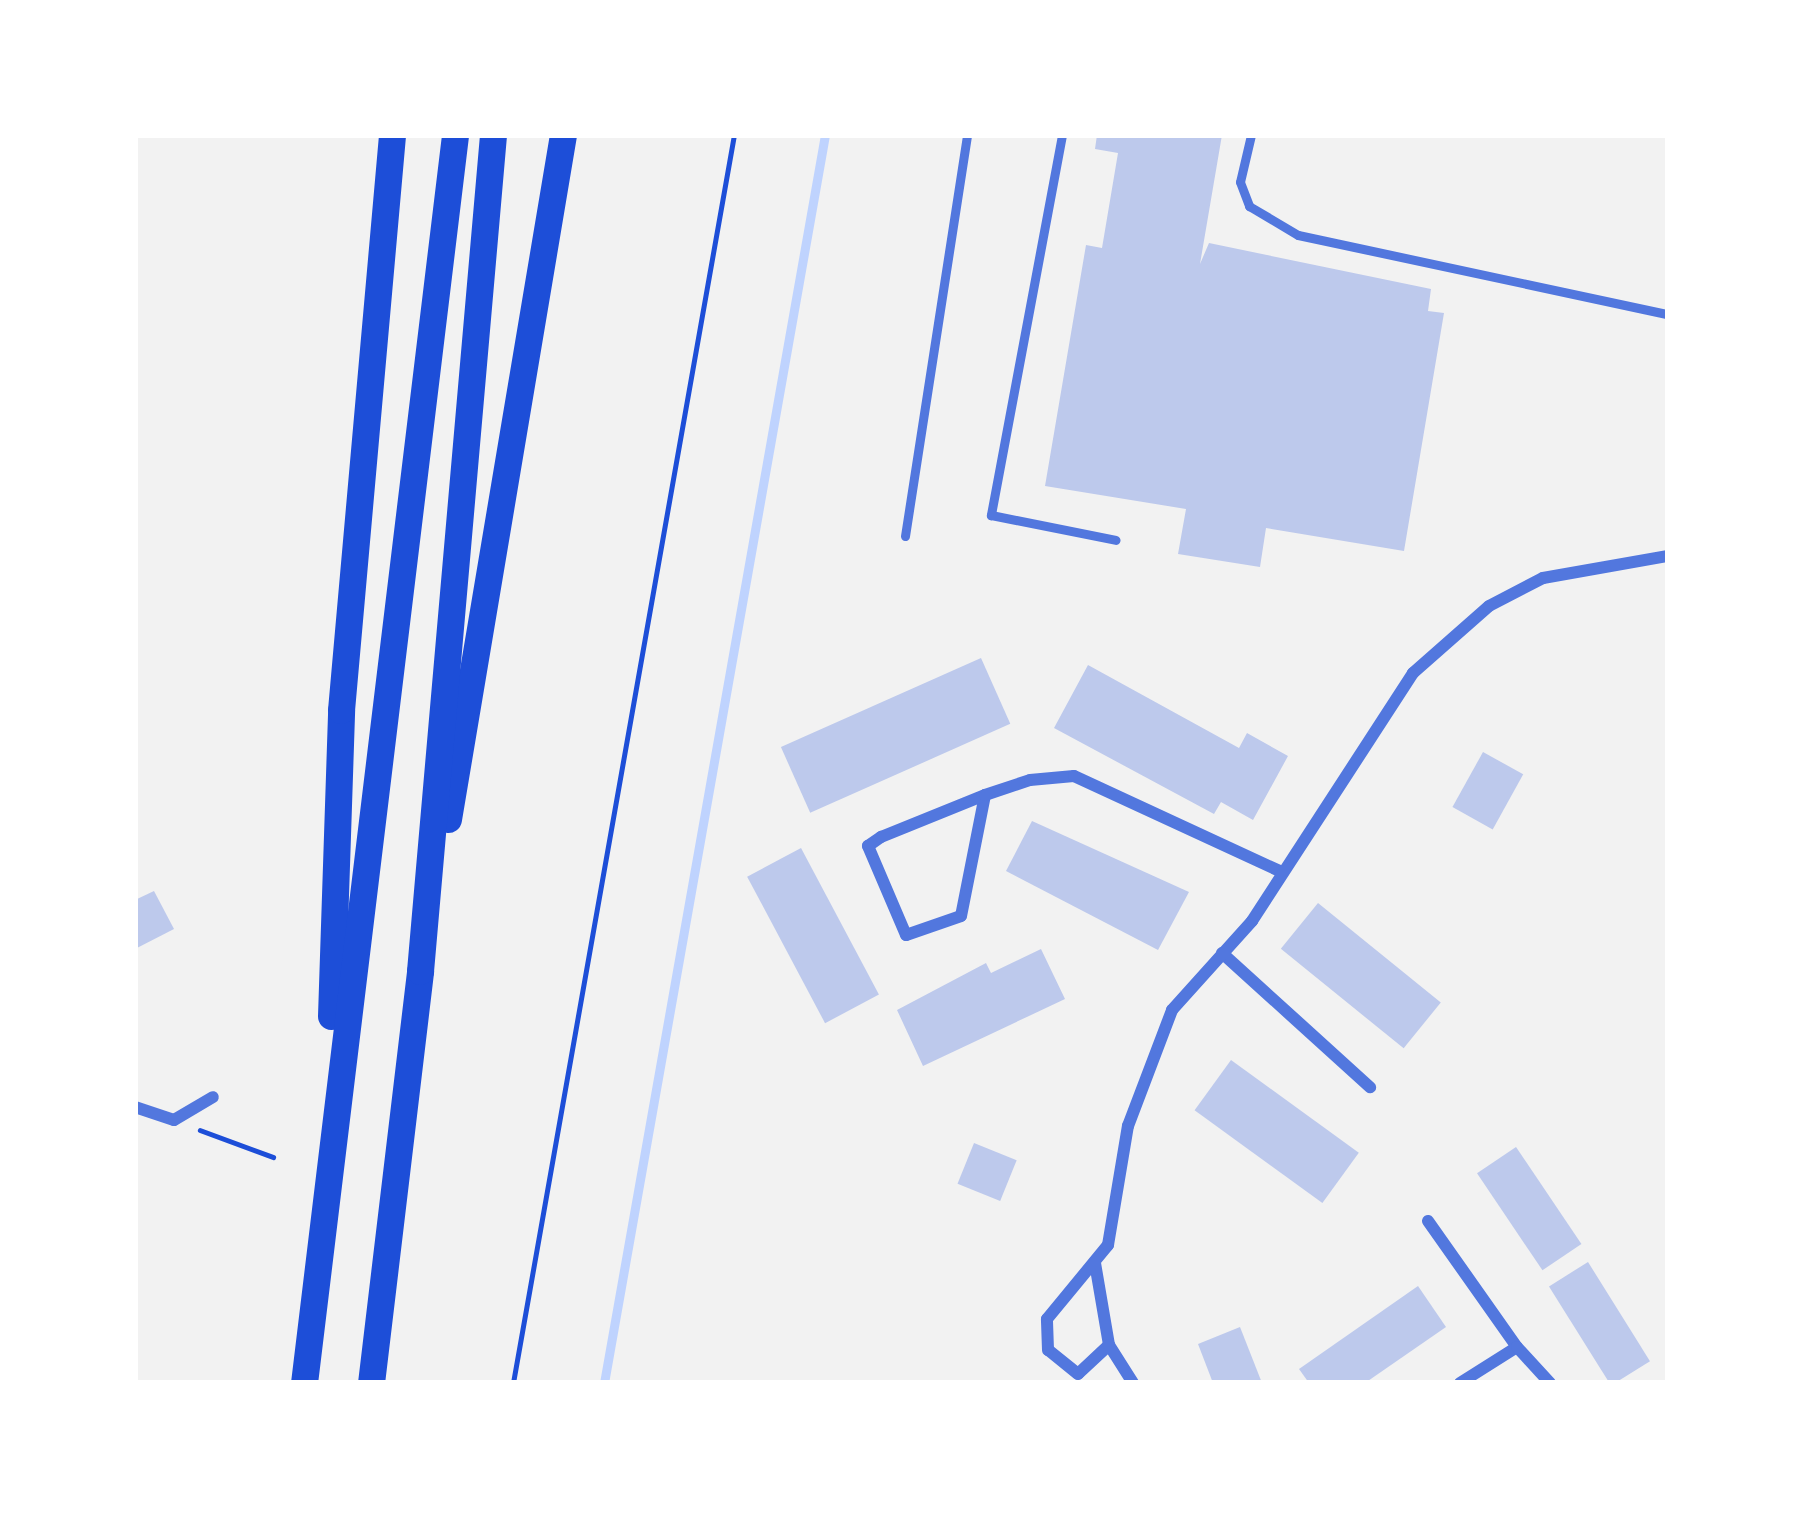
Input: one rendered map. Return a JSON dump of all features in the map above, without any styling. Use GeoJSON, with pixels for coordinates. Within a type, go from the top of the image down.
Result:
{"type":"FeatureCollection","features":[{"type":"Feature","properties":{"kind":"main road"},"geometry":{"type":"LineString","coordinates":[[325,1199],[341,710],[392,135]]}},
{"type":"Feature","properties":{"kind":"main road"},"geometry":{"type":"LineString","coordinates":[[304,1383],[455,135]]}},
{"type":"Feature","properties":{"kind":"main road"},"geometry":{"type":"LineString","coordinates":[[371,1383],[420,971],[494,135]]}},
{"type":"Feature","properties":{"kind":"main road"},"geometry":{"type":"LineString","coordinates":[[420,971],[563,135]]}},
{"type":"Feature","properties":{"kind":"street"},"geometry":{"type":"LineString","coordinates":[[1109,1345],[1080,1378],[1048,1350],[1047,1318],[1095,1263],[1114,1224],[1143,1080],[1182,993],[1222,953],[1282,872],[1413,673],[1489,607],[1543,578],[1668,556]]}},
{"type":"Feature","properties":{"kind":"street"},"geometry":{"type":"LineString","coordinates":[[985,795],[961,916],[906,934],[868,846],[985,795],[1074,776],[1282,872]]}},
{"type":"Feature","properties":{"kind":"street"},"geometry":{"type":"LineString","coordinates":[[1222,953],[1370,1088]]}},
{"type":"Feature","properties":{"kind":"street"},"geometry":{"type":"LineString","coordinates":[[135,1107],[175,1120],[213,1097]]}},
{"type":"Feature","properties":{"kind":"street"},"geometry":{"type":"LineString","coordinates":[[1428,1221],[1517,1347],[1550,1383]]}},
{"type":"Feature","properties":{"kind":"street"},"geometry":{"type":"LineString","coordinates":[[1095,1263],[1109,1345],[1133,1383]]}},
{"type":"Feature","properties":{"kind":"street"},"geometry":{"type":"LineString","coordinates":[[1460,1383],[1517,1347]]}},
{"type":"Feature","properties":{"kind":"lane"},"geometry":{"type":"LineString","coordinates":[[905,536],[968,135]]}},
{"type":"Feature","properties":{"kind":"lane"},"geometry":{"type":"LineString","coordinates":[[1062,135],[991,515],[1116,540]]}},
{"type":"Feature","properties":{"kind":"lane"},"geometry":{"type":"LineString","coordinates":[[1251,135],[1240,182],[1263,220],[1668,314]]}},
{"type":"Feature","properties":{"kind":"path"},"geometry":{"type":"LineString","coordinates":[[513,1383],[734,135]]}},
{"type":"Feature","properties":{"kind":"path"},"geometry":{"type":"LineString","coordinates":[[175,1120],[273,1157]]}},
{"type":"Feature","properties":{"kind":"building"},"geometry":{"type":"Polygon","coordinates":[[[1097,135],[1222,135],[1200,264],[1209,243],[1431,289],[1428,311],[1444,313],[1404,551],[1266,528],[1260,567],[1178,554],[1186,509],[1045,486],[1086,245],[1102,248],[1118,153],[1095,149],[1097,135]]]}},
{"type":"Feature","properties":{"kind":"building"},"geometry":{"type":"Polygon","coordinates":[[[981,658],[1010,724],[810,813],[781,747],[981,658]]]}},
{"type":"Feature","properties":{"kind":"building"},"geometry":{"type":"Polygon","coordinates":[[[1088,665],[1239,748],[1247,733],[1288,756],[1253,820],[1221,802],[1214,814],[1054,728],[1088,665]]]}},
{"type":"Feature","properties":{"kind":"building"},"geometry":{"type":"Polygon","coordinates":[[[1483,752],[1523,774],[1493,829],[1452,807],[1483,752]]]}},
{"type":"Feature","properties":{"kind":"building"},"geometry":{"type":"Polygon","coordinates":[[[1032,821],[1189,892],[1158,950],[1006,871],[1032,821]]]}},
{"type":"Feature","properties":{"kind":"building"},"geometry":{"type":"Polygon","coordinates":[[[801,848],[879,995],[825,1023],[747,877],[801,848]]]}},
{"type":"Feature","properties":{"kind":"building"},"geometry":{"type":"Polygon","coordinates":[[[154,891],[174,929],[135,949],[135,900],[154,891]]]}},
{"type":"Feature","properties":{"kind":"building"},"geometry":{"type":"Polygon","coordinates":[[[1318,903],[1441,1002],[1404,1048],[1281,949],[1318,903]]]}},
{"type":"Feature","properties":{"kind":"building"},"geometry":{"type":"Polygon","coordinates":[[[1041,949],[1065,999],[923,1066],[897,1010],[986,963],[991,973],[1041,949]]]}},
{"type":"Feature","properties":{"kind":"building"},"geometry":{"type":"Polygon","coordinates":[[[1231,1060],[1359,1153],[1322,1203],[1195,1110],[1231,1060]]]}},
{"type":"Feature","properties":{"kind":"building"},"geometry":{"type":"Polygon","coordinates":[[[974,1143],[1017,1160],[1000,1201],[958,1184],[974,1143]]]}},
{"type":"Feature","properties":{"kind":"building"},"geometry":{"type":"Polygon","coordinates":[[[1516,1147],[1581,1244],[1542,1270],[1477,1173],[1516,1147]]]}},
{"type":"Feature","properties":{"kind":"building"},"geometry":{"type":"Polygon","coordinates":[[[1588,1262],[1650,1361],[1609,1383],[1549,1286],[1588,1262]]]}},
{"type":"Feature","properties":{"kind":"building"},"geometry":{"type":"Polygon","coordinates":[[[1418,1286],[1446,1327],[1365,1383],[1309,1383],[1299,1369],[1418,1286]]]}},
{"type":"Feature","properties":{"kind":"building"},"geometry":{"type":"Polygon","coordinates":[[[1240,1327],[1262,1383],[1213,1383],[1198,1344],[1240,1327]]]}},
{"type":"Feature","properties":{"kind":"waterway"},"geometry":{"type":"LineString","coordinates":[[604,1383],[825,135]]}}]}
